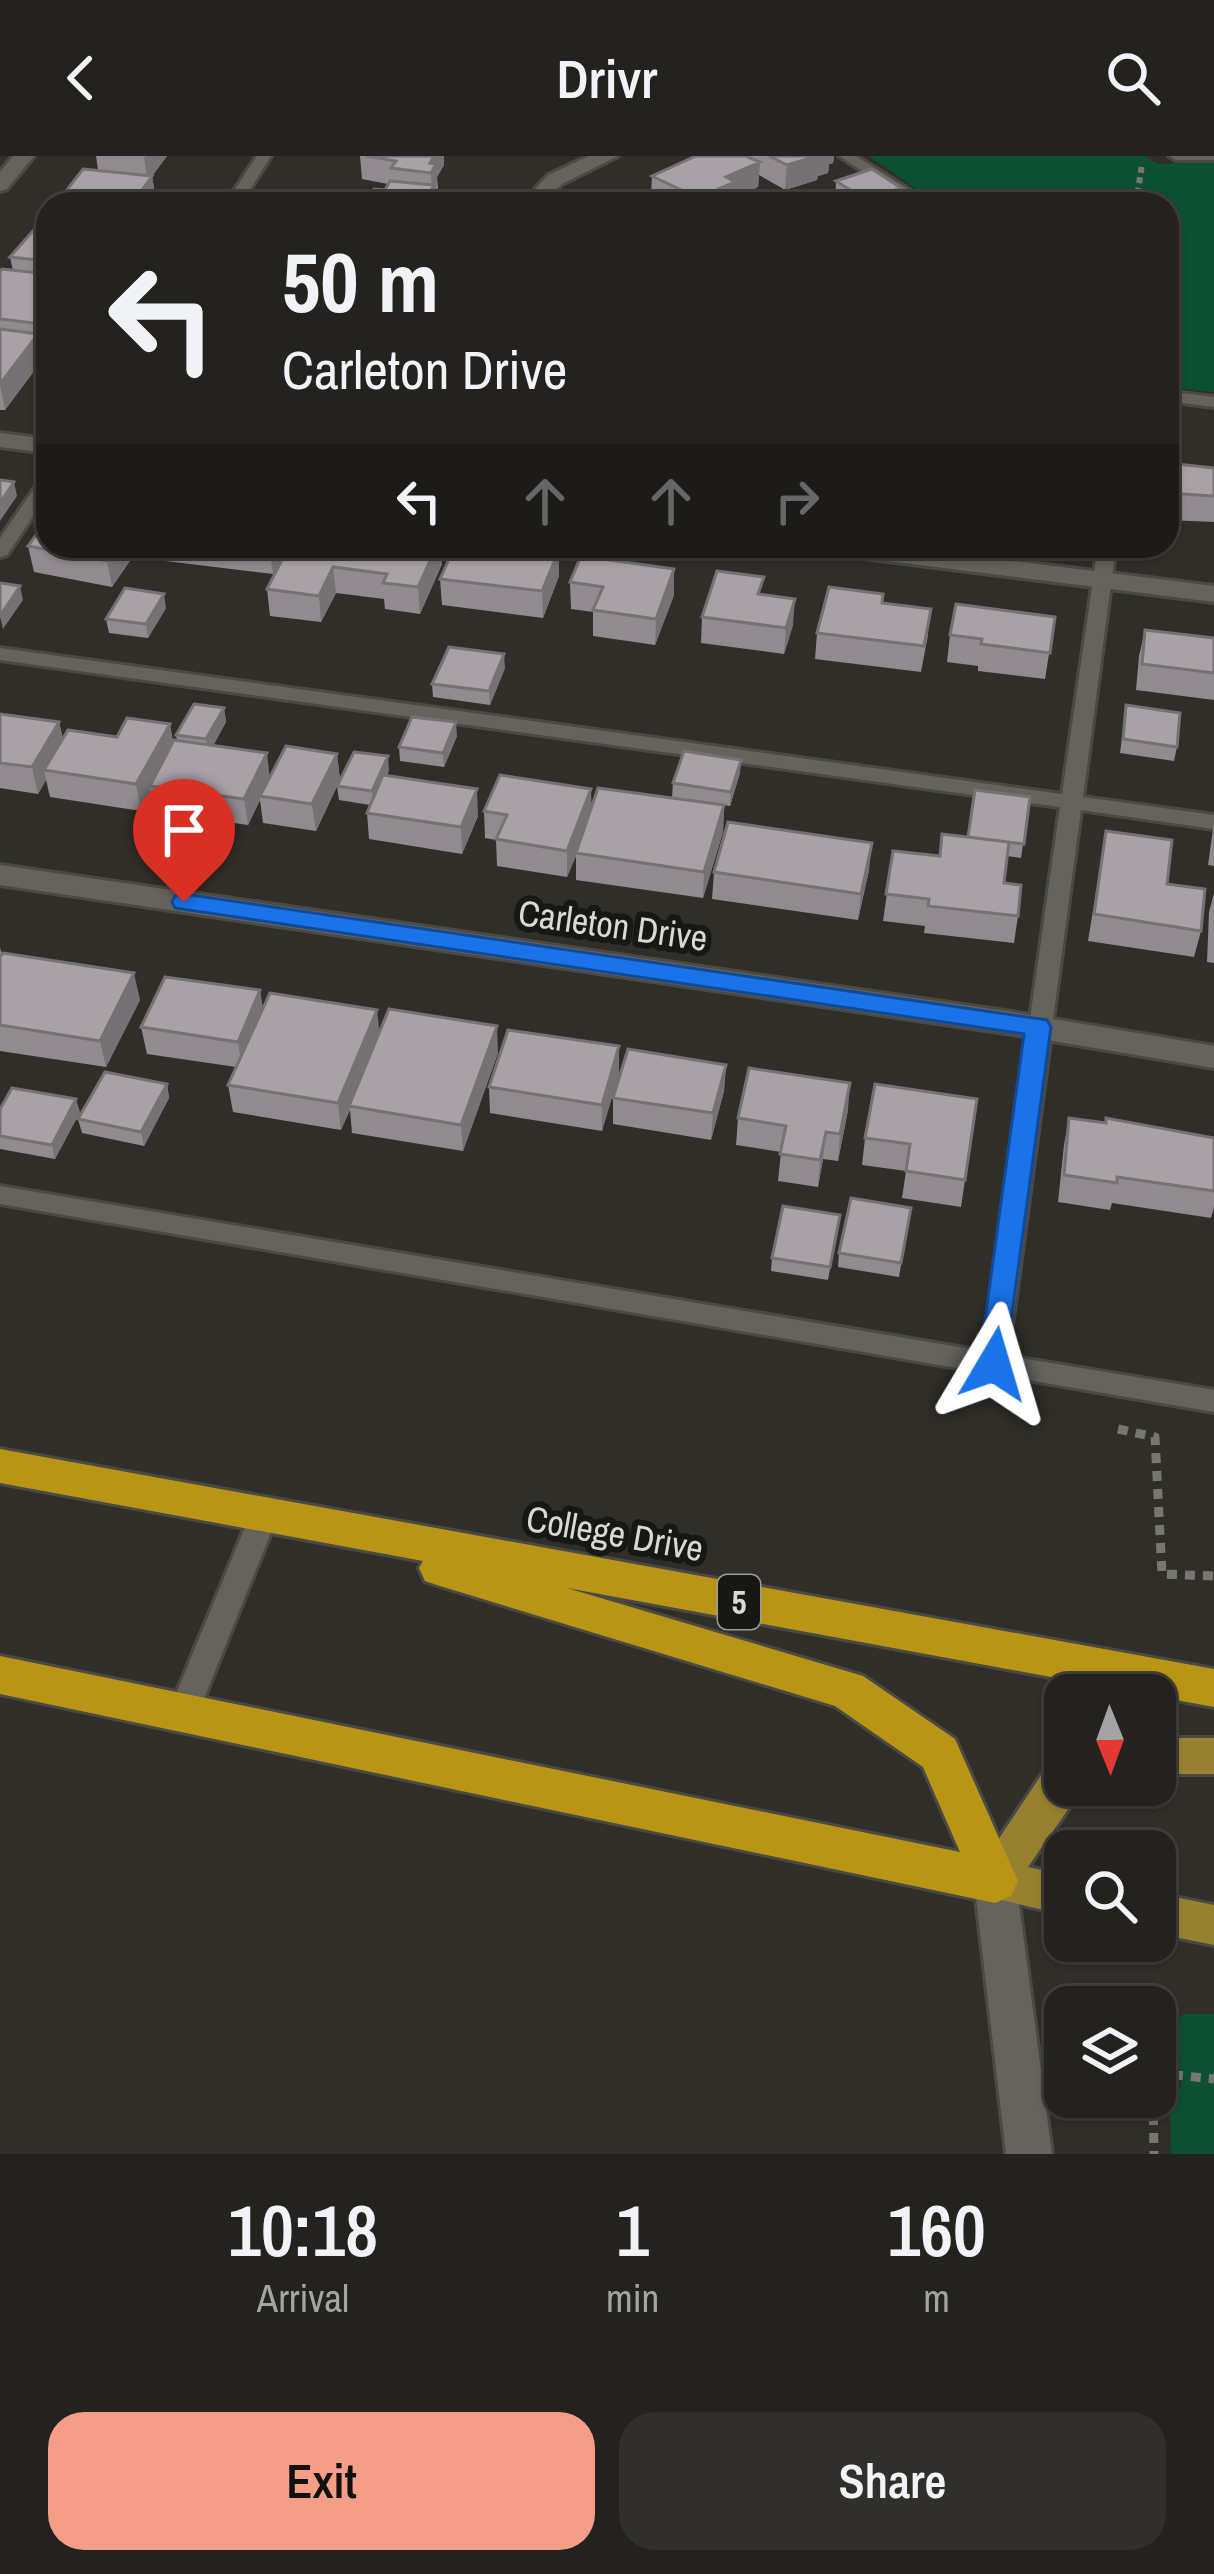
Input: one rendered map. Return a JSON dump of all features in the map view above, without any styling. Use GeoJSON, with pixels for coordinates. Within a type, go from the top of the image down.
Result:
{"type":"FeatureCollection","features":[{"type":"Feature","properties":{"kind":"highway","name":"College Drive"},"geometry":{"type":"LineString","coordinates":[[0,1466],[1214,1688]]}},
{"type":"Feature","properties":{"kind":"highway"},"geometry":{"type":"LineString","coordinates":[[264,1515],[848,1690],[939,1753],[995,1881]]}},
{"type":"Feature","properties":{"kind":"highway"},"geometry":{"type":"LineString","coordinates":[[0,1675],[995,1881]]}},
{"type":"Feature","properties":{"kind":"main road"},"geometry":{"type":"LineString","coordinates":[[1176,1756],[1214,1756]]}},
{"type":"Feature","properties":{"kind":"main road"},"geometry":{"type":"LineString","coordinates":[[1044,1805],[995,1881],[1044,1891]]}},
{"type":"Feature","properties":{"kind":"main road"},"geometry":{"type":"LineString","coordinates":[[1176,1917],[1214,1925]]}},
{"type":"Feature","properties":{"kind":"street"},"geometry":{"type":"LineString","coordinates":[[0,185],[24,156]]}},
{"type":"Feature","properties":{"kind":"street"},"geometry":{"type":"LineString","coordinates":[[541,192],[568,171],[608,156]]}},
{"type":"Feature","properties":{"kind":"street"},"geometry":{"type":"LineString","coordinates":[[0,440],[36,444]]}},
{"type":"Feature","properties":{"kind":"street"},"geometry":{"type":"LineString","coordinates":[[927,558],[1214,594]]}},
{"type":"Feature","properties":{"kind":"street","name":"Carleton Drive"},"geometry":{"type":"LineString","coordinates":[[0,875],[1038,1027],[1214,1058]]}},
{"type":"Feature","properties":{"kind":"street"},"geometry":{"type":"LineString","coordinates":[[995,1881],[1029,2154]]}},
{"type":"Feature","properties":{"kind":"lane"},"geometry":{"type":"LineString","coordinates":[[241,192],[264,156]]}},
{"type":"Feature","properties":{"kind":"lane"},"geometry":{"type":"LineString","coordinates":[[846,156],[904,192]]}},
{"type":"Feature","properties":{"kind":"lane"},"geometry":{"type":"LineString","coordinates":[[1176,156],[1212,156]]}},
{"type":"Feature","properties":{"kind":"lane"},"geometry":{"type":"LineString","coordinates":[[1179,398],[1214,402]]}},
{"type":"Feature","properties":{"kind":"lane"},"geometry":{"type":"LineString","coordinates":[[0,551],[36,498]]}},
{"type":"Feature","properties":{"kind":"lane"},"geometry":{"type":"LineString","coordinates":[[994,1364],[1105,558]]}},
{"type":"Feature","properties":{"kind":"lane"},"geometry":{"type":"LineString","coordinates":[[0,654],[1214,822]]}},
{"type":"Feature","properties":{"kind":"lane"},"geometry":{"type":"LineString","coordinates":[[0,1195],[1214,1401]]}},
{"type":"Feature","properties":{"kind":"lane"},"geometry":{"type":"LineString","coordinates":[[184,1711],[264,1515]]}},
{"type":"Feature","properties":{"kind":"path"},"geometry":{"type":"LineString","coordinates":[[1138,192],[1144,156]]}},
{"type":"Feature","properties":{"kind":"path"},"geometry":{"type":"LineString","coordinates":[[1112,1427],[1155,1437],[1162,1574],[1214,1576]]}},
{"type":"Feature","properties":{"kind":"path"},"geometry":{"type":"LineString","coordinates":[[1176,2075],[1214,2079]]}},
{"type":"Feature","properties":{"kind":"path"},"geometry":{"type":"LineString","coordinates":[[1153,2118],[1154,2154]]}},
{"type":"Feature","properties":{"kind":"green space"},"geometry":{"type":"Polygon","coordinates":[[[869,156],[1145,156],[1158,164],[1214,162],[1214,392],[1179,388],[1179,192],[921,192],[869,156]]]}},
{"type":"Feature","properties":{"kind":"green space"},"geometry":{"type":"Polygon","coordinates":[[[1184,2014],[1214,2014],[1214,2154],[1171,2154],[1170,2118],[1176,2118],[1176,2087],[1181,2088],[1176,2020],[1184,2014]]]}},
{"type":"Feature","properties":{"kind":"building"},"geometry":{"type":"Polygon","coordinates":[[[366,156],[434,156],[430,163],[436,164],[431,173],[391,168],[396,161],[366,156]]]}},
{"type":"Feature","properties":{"kind":"building"},"geometry":{"type":"Polygon","coordinates":[[[696,156],[746,156],[760,162],[726,177],[735,182],[712,192],[685,192],[652,176],[696,156]]]}},
{"type":"Feature","properties":{"kind":"building"},"geometry":{"type":"Polygon","coordinates":[[[769,156],[817,156],[787,165],[769,156]]]}},
{"type":"Feature","properties":{"kind":"building"},"geometry":{"type":"Polygon","coordinates":[[[83,169],[152,176],[141,192],[65,192],[83,169]]]}},
{"type":"Feature","properties":{"kind":"building"},"geometry":{"type":"Polygon","coordinates":[[[872,169],[901,188],[853,192],[836,181],[872,169]]]}},
{"type":"Feature","properties":{"kind":"building"},"geometry":{"type":"Polygon","coordinates":[[[390,181],[434,185],[430,192],[372,192],[385,190],[390,181]]]}},
{"type":"Feature","properties":{"kind":"building"},"geometry":{"type":"Polygon","coordinates":[[[36,227],[36,260],[10,257],[36,227]]]}},
{"type":"Feature","properties":{"kind":"building"},"geometry":{"type":"Polygon","coordinates":[[[0,272],[36,273],[36,323],[0,319],[0,272]]]}},
{"type":"Feature","properties":{"kind":"building"},"geometry":{"type":"Polygon","coordinates":[[[0,329],[36,334],[36,337],[0,384],[0,329]]]}},
{"type":"Feature","properties":{"kind":"building"},"geometry":{"type":"Polygon","coordinates":[[[1179,464],[1214,468],[1214,496],[1179,494],[1179,464]]]}},
{"type":"Feature","properties":{"kind":"building"},"geometry":{"type":"Polygon","coordinates":[[[0,480],[14,482],[0,503],[0,480]]]}},
{"type":"Feature","properties":{"kind":"building"},"geometry":{"type":"Polygon","coordinates":[[[283,558],[431,558],[418,587],[383,583],[387,574],[333,567],[319,596],[267,589],[283,558]]]}},
{"type":"Feature","properties":{"kind":"building"},"geometry":{"type":"Polygon","coordinates":[[[450,558],[556,558],[542,591],[440,579],[450,558]]]}},
{"type":"Feature","properties":{"kind":"building"},"geometry":{"type":"Polygon","coordinates":[[[580,558],[674,569],[656,619],[593,610],[603,587],[570,582],[580,558]]]}},
{"type":"Feature","properties":{"kind":"building"},"geometry":{"type":"Polygon","coordinates":[[[717,571],[764,577],[758,594],[795,599],[786,628],[702,617],[717,571]]]}},
{"type":"Feature","properties":{"kind":"building"},"geometry":{"type":"Polygon","coordinates":[[[0,583],[20,586],[0,616],[0,583]]]}},
{"type":"Feature","properties":{"kind":"building"},"geometry":{"type":"Polygon","coordinates":[[[829,587],[883,594],[882,603],[931,609],[924,646],[817,633],[829,587]]]}},
{"type":"Feature","properties":{"kind":"building"},"geometry":{"type":"Polygon","coordinates":[[[125,588],[164,594],[146,624],[106,619],[125,588]]]}},
{"type":"Feature","properties":{"kind":"building"},"geometry":{"type":"Polygon","coordinates":[[[956,604],[1055,617],[1050,653],[950,635],[956,604]]]}},
{"type":"Feature","properties":{"kind":"building"},"geometry":{"type":"Polygon","coordinates":[[[1145,630],[1214,638],[1214,673],[1142,664],[1145,630]]]}},
{"type":"Feature","properties":{"kind":"building"},"geometry":{"type":"Polygon","coordinates":[[[449,647],[504,654],[489,691],[432,684],[449,647]]]}},
{"type":"Feature","properties":{"kind":"building"},"geometry":{"type":"Polygon","coordinates":[[[194,704],[224,708],[206,739],[176,735],[194,704]]]}},
{"type":"Feature","properties":{"kind":"building"},"geometry":{"type":"Polygon","coordinates":[[[1126,705],[1180,713],[1177,747],[1123,739],[1126,705]]]}},
{"type":"Feature","properties":{"kind":"building"},"geometry":{"type":"Polygon","coordinates":[[[0,714],[59,722],[32,767],[0,763],[0,714]]]}},
{"type":"Feature","properties":{"kind":"building"},"geometry":{"type":"Polygon","coordinates":[[[412,717],[456,722],[443,753],[399,747],[412,717]]]}},
{"type":"Feature","properties":{"kind":"building"},"geometry":{"type":"Polygon","coordinates":[[[127,718],[170,724],[136,784],[44,770],[68,730],[117,737],[127,718]]]}},
{"type":"Feature","properties":{"kind":"building"},"geometry":{"type":"Polygon","coordinates":[[[174,740],[267,753],[244,799],[150,786],[174,740]]]}},
{"type":"Feature","properties":{"kind":"building"},"geometry":{"type":"Polygon","coordinates":[[[286,746],[337,754],[312,804],[260,796],[286,746]]]}},
{"type":"Feature","properties":{"kind":"building"},"geometry":{"type":"Polygon","coordinates":[[[684,751],[741,760],[731,792],[673,783],[684,751]]]}},
{"type":"Feature","properties":{"kind":"building"},"geometry":{"type":"Polygon","coordinates":[[[354,752],[388,756],[372,791],[337,786],[354,752]]]}},
{"type":"Feature","properties":{"kind":"building"},"geometry":{"type":"Polygon","coordinates":[[[383,775],[477,789],[461,827],[367,813],[383,775]]]}},
{"type":"Feature","properties":{"kind":"building"},"geometry":{"type":"Polygon","coordinates":[[[500,775],[591,789],[567,851],[496,839],[507,815],[484,811],[500,775]]]}},
{"type":"Feature","properties":{"kind":"building"},"geometry":{"type":"Polygon","coordinates":[[[598,788],[724,805],[704,872],[576,853],[598,788]]]}},
{"type":"Feature","properties":{"kind":"building"},"geometry":{"type":"Polygon","coordinates":[[[975,790],[1030,797],[1024,844],[968,837],[975,790]]]}},
{"type":"Feature","properties":{"kind":"building"},"geometry":{"type":"Polygon","coordinates":[[[728,822],[872,843],[861,894],[714,872],[728,822]]]}},
{"type":"Feature","properties":{"kind":"building"},"geometry":{"type":"Polygon","coordinates":[[[1106,831],[1172,840],[1167,884],[1205,889],[1201,931],[1094,914],[1106,831]]]}},
{"type":"Feature","properties":{"kind":"building"},"geometry":{"type":"Polygon","coordinates":[[[942,834],[1009,842],[1004,883],[1021,885],[1018,916],[928,906],[929,899],[886,894],[893,851],[940,856],[942,834]]]}},
{"type":"Feature","properties":{"kind":"building"},"geometry":{"type":"Polygon","coordinates":[[[3,953],[134,973],[100,1041],[0,1025],[3,953]]]}},
{"type":"Feature","properties":{"kind":"building"},"geometry":{"type":"Polygon","coordinates":[[[165,977],[260,990],[238,1042],[141,1027],[165,977]]]}},
{"type":"Feature","properties":{"kind":"building"},"geometry":{"type":"Polygon","coordinates":[[[270,993],[377,1010],[338,1103],[228,1085],[270,993]]]}},
{"type":"Feature","properties":{"kind":"building"},"geometry":{"type":"Polygon","coordinates":[[[389,1009],[497,1026],[461,1125],[349,1106],[389,1009]]]}},
{"type":"Feature","properties":{"kind":"building"},"geometry":{"type":"Polygon","coordinates":[[[508,1030],[619,1046],[602,1105],[489,1087],[508,1030]]]}},
{"type":"Feature","properties":{"kind":"building"},"geometry":{"type":"Polygon","coordinates":[[[628,1049],[726,1065],[713,1113],[613,1098],[628,1049]]]}},
{"type":"Feature","properties":{"kind":"building"},"geometry":{"type":"Polygon","coordinates":[[[749,1068],[850,1083],[840,1134],[826,1132],[820,1160],[780,1154],[786,1126],[738,1118],[749,1068]]]}},
{"type":"Feature","properties":{"kind":"building"},"geometry":{"type":"Polygon","coordinates":[[[105,1072],[167,1084],[141,1132],[78,1119],[105,1072]]]}},
{"type":"Feature","properties":{"kind":"building"},"geometry":{"type":"Polygon","coordinates":[[[875,1084],[977,1099],[965,1180],[906,1171],[910,1144],[865,1138],[875,1084]]]}},
{"type":"Feature","properties":{"kind":"building"},"geometry":{"type":"Polygon","coordinates":[[[12,1088],[76,1099],[52,1145],[0,1136],[0,1109],[12,1088]]]}},
{"type":"Feature","properties":{"kind":"building"},"geometry":{"type":"Polygon","coordinates":[[[1069,1118],[1106,1123],[1106,1118],[1214,1138],[1214,1191],[1117,1177],[1117,1183],[1064,1175],[1069,1118]]]}},
{"type":"Feature","properties":{"kind":"building"},"geometry":{"type":"Polygon","coordinates":[[[851,1198],[911,1208],[901,1263],[839,1253],[851,1198]]]}},
{"type":"Feature","properties":{"kind":"building"},"geometry":{"type":"Polygon","coordinates":[[[783,1206],[840,1215],[830,1267],[772,1258],[783,1206]]]}},
{"type":"Feature","properties":{"kind":"route"},"geometry":{"type":"LineString","coordinates":[[184,902],[1038,1027],[994,1364]]}}]}
